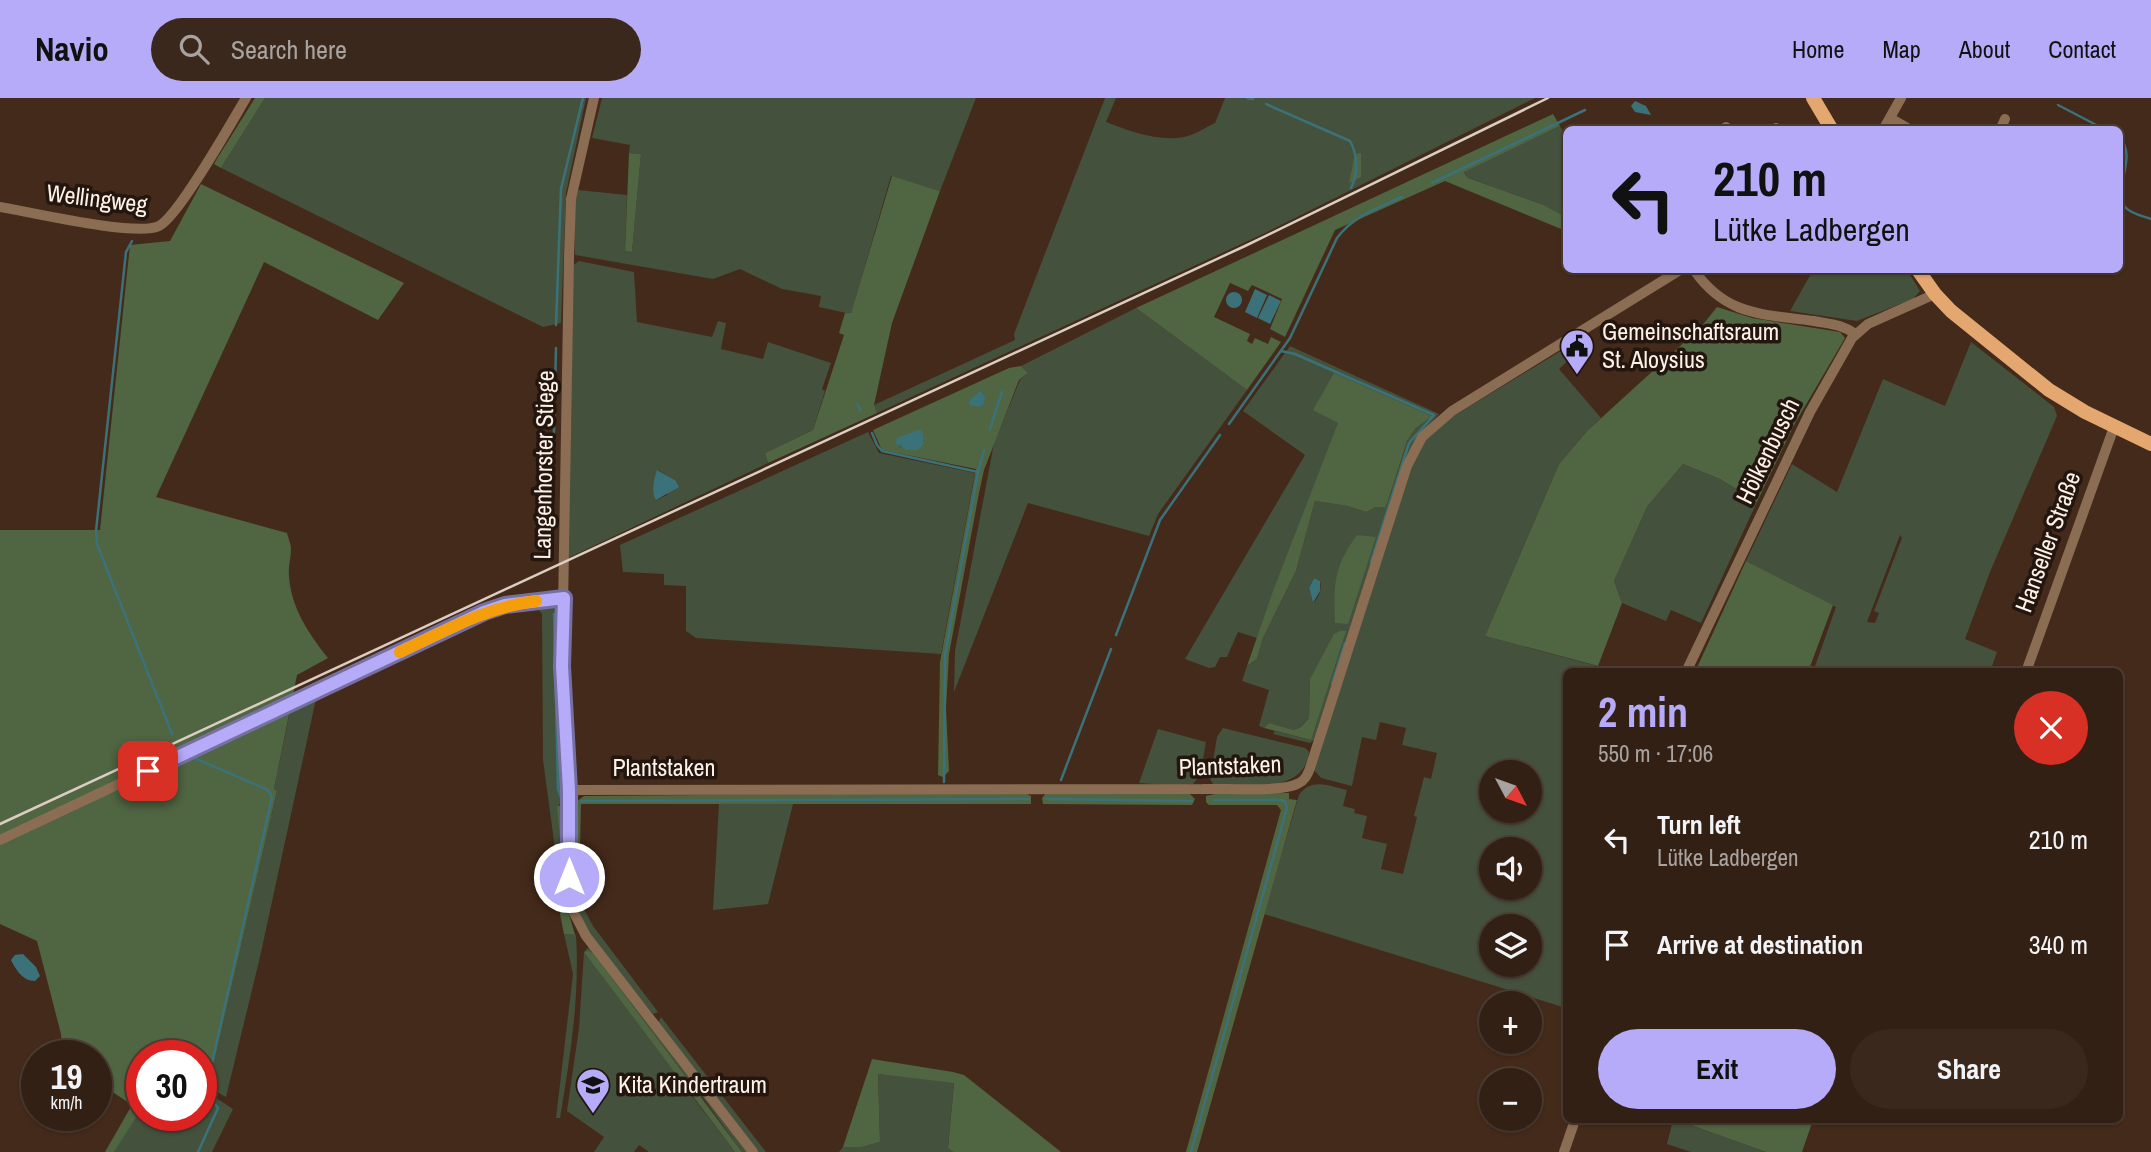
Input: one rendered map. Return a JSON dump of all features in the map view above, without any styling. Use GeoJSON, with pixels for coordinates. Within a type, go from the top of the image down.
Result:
{"type":"FeatureCollection","features":[{"type":"Feature","properties":{"kind":"main road"},"geometry":{"type":"LineString","coordinates":[[1812,98],[1830,126]]}},
{"type":"Feature","properties":{"kind":"main road"},"geometry":{"type":"LineString","coordinates":[[1921,273],[1935,294],[1967,325],[2049,390],[2113,427],[2151,444]]}},
{"type":"Feature","properties":{"kind":"street","name":"Wellingweg"},"geometry":{"type":"LineString","coordinates":[[0,207],[118,227],[157,227],[175,211],[246,98]]}},
{"type":"Feature","properties":{"kind":"street","name":"Langenhorster Stiege"},"geometry":{"type":"LineString","coordinates":[[594,98],[571,199],[562,666],[569,790],[569,891],[580,928],[753,1152]]}},
{"type":"Feature","properties":{"kind":"street"},"geometry":{"type":"LineString","coordinates":[[1885,126],[1901,98]]}},
{"type":"Feature","properties":{"kind":"street"},"geometry":{"type":"LineString","coordinates":[[1890,118],[1904,126]]}},
{"type":"Feature","properties":{"kind":"street","name":"Plantstaken"},"geometry":{"type":"LineString","coordinates":[[569,790],[1203,789],[1284,787],[1299,783],[1306,777],[1311,765],[1408,466],[1422,437],[1452,411],[1675,273]]}},
{"type":"Feature","properties":{"kind":"street"},"geometry":{"type":"LineString","coordinates":[[1697,273],[1715,295],[1736,307],[1766,315],[1839,325],[1855,334]]}},
{"type":"Feature","properties":{"kind":"street","name":"Hölkenbusch"},"geometry":{"type":"LineString","coordinates":[[1688,668],[1810,412],[1855,334],[1868,324],[1935,294]]}},
{"type":"Feature","properties":{"kind":"street","name":"Hanseller Straße"},"geometry":{"type":"LineString","coordinates":[[2027,668],[2113,427]]}},
{"type":"Feature","properties":{"kind":"street"},"geometry":{"type":"LineString","coordinates":[[0,840],[484,612],[505,605],[564,598]]}},
{"type":"Feature","properties":{"kind":"street"},"geometry":{"type":"LineString","coordinates":[[1564,1152],[1574,1123]]}},
{"type":"Feature","properties":{"kind":"green space"},"geometry":{"type":"Polygon","coordinates":[[[255,98],[265,98],[221,168],[214,164],[255,98]]]}},
{"type":"Feature","properties":{"kind":"green space"},"geometry":{"type":"Polygon","coordinates":[[[265,98],[586,98],[566,193],[561,323],[543,327],[221,168],[265,98]]]}},
{"type":"Feature","properties":{"kind":"green space"},"geometry":{"type":"Polygon","coordinates":[[[602,98],[976,98],[940,191],[891,176],[851,314],[819,307],[821,296],[782,289],[740,269],[713,279],[575,255],[574,207],[578,190],[627,195],[625,251],[632,252],[641,154],[629,153],[630,145],[592,138],[602,98]]]}},
{"type":"Feature","properties":{"kind":"green space"},"geometry":{"type":"Polygon","coordinates":[[[1105,98],[1116,98],[1106,122],[1144,135],[1174,138],[1192,135],[1215,123],[1225,98],[1535,98],[1265,233],[877,413],[874,405],[1015,340],[1014,334],[1105,98]]]}},
{"type":"Feature","properties":{"kind":"green space"},"geometry":{"type":"Polygon","coordinates":[[[1553,114],[1560,126],[1464,172],[1468,178],[1544,205],[1563,215],[1563,230],[1445,181],[1335,230],[1285,337],[1270,329],[1282,299],[1252,285],[1248,291],[1230,283],[1214,317],[1250,334],[1247,341],[1252,344],[1255,338],[1268,344],[1271,337],[1281,342],[1247,390],[1136,308],[1553,114]]]}},
{"type":"Feature","properties":{"kind":"green space"},"geometry":{"type":"Polygon","coordinates":[[[1560,126],[1563,132],[1563,215],[1544,205],[1468,178],[1464,171],[1560,126]]]}},
{"type":"Feature","properties":{"kind":"green space"},"geometry":{"type":"Polygon","coordinates":[[[629,153],[641,154],[632,252],[625,251],[629,153]]]}},
{"type":"Feature","properties":{"kind":"green space"},"geometry":{"type":"Polygon","coordinates":[[[1361,153],[1361,177],[1349,183],[1355,154],[1361,153]]]}},
{"type":"Feature","properties":{"kind":"green space"},"geometry":{"type":"Polygon","coordinates":[[[892,176],[940,191],[892,323],[874,405],[877,413],[768,463],[765,453],[813,430],[844,335],[839,333],[845,313],[851,313],[892,176]]]}},
{"type":"Feature","properties":{"kind":"green space"},"geometry":{"type":"Polygon","coordinates":[[[201,184],[404,283],[378,320],[264,262],[156,497],[287,533],[291,547],[289,572],[293,599],[308,630],[328,658],[297,675],[274,789],[277,791],[217,1049],[217,1040],[126,1040],[126,1101],[112,1092],[112,1040],[62,1040],[37,941],[0,924],[0,530],[100,530],[130,245],[170,241],[201,184]]]}},
{"type":"Feature","properties":{"kind":"green space"},"geometry":{"type":"Polygon","coordinates":[[[579,261],[634,272],[637,322],[712,337],[718,321],[726,323],[721,349],[763,359],[768,342],[831,363],[813,430],[765,453],[768,463],[568,558],[572,266],[579,261]],[[658,470],[656,500],[667,495],[675,480],[658,470]]]}},
{"type":"Feature","properties":{"kind":"green space"},"geometry":{"type":"Polygon","coordinates":[[[1811,273],[1909,273],[1920,291],[1913,299],[1857,321],[1790,311],[1811,273]]]}},
{"type":"Feature","properties":{"kind":"green space"},"geometry":{"type":"Polygon","coordinates":[[[1717,307],[1752,318],[1840,332],[1845,338],[1794,425],[1757,502],[1720,479],[1683,464],[1647,507],[1614,581],[1622,603],[1598,666],[1485,636],[1559,464],[1587,431],[1701,327],[1717,307]]]}},
{"type":"Feature","properties":{"kind":"green space"},"geometry":{"type":"Polygon","coordinates":[[[1136,308],[1247,390],[1158,514],[1149,536],[1028,503],[954,692],[955,651],[994,443],[1020,380],[1028,373],[1021,366],[1136,308]]]}},
{"type":"Feature","properties":{"kind":"green space"},"geometry":{"type":"Polygon","coordinates":[[[1584,337],[1588,342],[1559,369],[1601,418],[1559,464],[1485,636],[1604,668],[1563,668],[1563,1007],[1542,1001],[1542,991],[1511,991],[1264,914],[1299,795],[1304,789],[1315,784],[1347,790],[1343,806],[1355,809],[1354,813],[1367,816],[1362,838],[1387,844],[1381,869],[1403,874],[1424,777],[1431,779],[1437,753],[1402,745],[1406,728],[1380,722],[1376,740],[1362,737],[1352,786],[1321,778],[1314,770],[1417,450],[1437,426],[1584,337]]]}},
{"type":"Feature","properties":{"kind":"green space"},"geometry":{"type":"Polygon","coordinates":[[[1971,342],[2054,407],[2057,416],[1990,572],[1965,639],[1997,652],[1991,668],[1814,668],[1836,607],[1746,561],[1792,464],[1837,492],[1883,379],[1945,406],[1971,342]],[[1900,535],[1867,622],[1875,623],[1879,613],[1874,611],[1902,538],[1900,535]]]}},
{"type":"Feature","properties":{"kind":"green space"},"geometry":{"type":"Polygon","coordinates":[[[1290,346],[1439,414],[1419,437],[1315,739],[1310,743],[1273,734],[1275,731],[1311,740],[1310,679],[1309,718],[1301,727],[1294,730],[1269,723],[1264,728],[1259,726],[1269,690],[1242,681],[1247,666],[1257,659],[1263,638],[1296,571],[1315,501],[1366,512],[1376,507],[1386,507],[1407,441],[1415,429],[1431,416],[1339,423],[1257,638],[1238,632],[1227,657],[1220,657],[1215,667],[1209,668],[1185,659],[1305,455],[1243,411],[1290,346]],[[1314,578],[1309,588],[1313,603],[1320,593],[1320,581],[1314,578]]]}},
{"type":"Feature","properties":{"kind":"green space"},"geometry":{"type":"Polygon","coordinates":[[[1021,366],[1028,373],[1019,380],[984,470],[979,493],[949,654],[946,708],[949,771],[943,777],[938,775],[940,662],[976,469],[882,450],[873,430],[1009,368],[1021,366]],[[896,440],[900,447],[919,450],[924,440],[896,440]]]}},
{"type":"Feature","properties":{"kind":"green space"},"geometry":{"type":"Polygon","coordinates":[[[1334,373],[1432,416],[1415,429],[1407,441],[1386,507],[1376,507],[1366,512],[1315,501],[1296,571],[1263,638],[1257,659],[1247,666],[1338,423],[1313,410],[1334,373]]]}},
{"type":"Feature","properties":{"kind":"green space"},"geometry":{"type":"Polygon","coordinates":[[[868,432],[879,453],[975,473],[941,654],[696,638],[686,631],[686,586],[664,585],[664,574],[623,572],[620,545],[868,432]]]}},
{"type":"Feature","properties":{"kind":"green space"},"geometry":{"type":"Polygon","coordinates":[[[1683,464],[1720,479],[1757,502],[1701,623],[1671,610],[1666,621],[1622,603],[1614,581],[1647,507],[1683,464]]]}},
{"type":"Feature","properties":{"kind":"green space"},"geometry":{"type":"Polygon","coordinates":[[[1357,535],[1376,537],[1348,624],[1335,623],[1339,567],[1357,535]]]}},
{"type":"Feature","properties":{"kind":"green space"},"geometry":{"type":"Polygon","coordinates":[[[1746,561],[1833,605],[1809,668],[1697,668],[1746,561]]]}},
{"type":"Feature","properties":{"kind":"green space"},"geometry":{"type":"Polygon","coordinates":[[[549,604],[559,609],[559,640],[555,639],[554,642],[555,675],[559,674],[559,682],[555,682],[559,794],[562,798],[564,796],[564,803],[559,804],[560,839],[557,864],[543,760],[542,614],[538,609],[549,604]]]}},
{"type":"Feature","properties":{"kind":"green space"},"geometry":{"type":"Polygon","coordinates":[[[1346,631],[1311,740],[1264,728],[1269,723],[1294,730],[1309,718],[1310,679],[1334,634],[1346,631]]]}},
{"type":"Feature","properties":{"kind":"green space"},"geometry":{"type":"Polygon","coordinates":[[[555,682],[559,682],[562,798],[559,794],[555,682]]]}},
{"type":"Feature","properties":{"kind":"green space"},"geometry":{"type":"Polygon","coordinates":[[[316,699],[260,957],[226,1097],[217,1092],[217,1048],[277,791],[274,789],[290,711],[316,699]]]}},
{"type":"Feature","properties":{"kind":"green space"},"geometry":{"type":"Polygon","coordinates":[[[1223,728],[1305,748],[1309,752],[1305,766],[1296,776],[1271,784],[1213,784],[1210,779],[1217,737],[1223,728]]]}},
{"type":"Feature","properties":{"kind":"green space"},"geometry":{"type":"Polygon","coordinates":[[[1158,729],[1206,742],[1200,775],[1193,784],[1178,786],[1139,783],[1158,729]]]}},
{"type":"Feature","properties":{"kind":"green space"},"geometry":{"type":"Polygon","coordinates":[[[1046,793],[1190,794],[1195,799],[1192,805],[1043,804],[1042,798],[1046,793]]]}},
{"type":"Feature","properties":{"kind":"green space"},"geometry":{"type":"Polygon","coordinates":[[[1289,793],[1289,799],[1297,800],[1197,1152],[1186,1152],[1281,810],[1277,805],[1209,805],[1206,796],[1289,793]]]}},
{"type":"Feature","properties":{"kind":"green space"},"geometry":{"type":"Polygon","coordinates":[[[1027,794],[1031,796],[1031,804],[581,804],[579,889],[573,889],[574,810],[576,802],[584,796],[1027,794]]]}},
{"type":"Feature","properties":{"kind":"green space"},"geometry":{"type":"Polygon","coordinates":[[[564,803],[565,900],[575,935],[564,934],[560,914],[557,864],[560,839],[557,807],[564,803]]]}},
{"type":"Feature","properties":{"kind":"green space"},"geometry":{"type":"Polygon","coordinates":[[[719,804],[793,804],[768,904],[713,910],[719,804]]]}},
{"type":"Feature","properties":{"kind":"green space"},"geometry":{"type":"Polygon","coordinates":[[[579,889],[583,907],[593,926],[658,1012],[653,1014],[588,933],[575,909],[574,890],[579,889]]]}},
{"type":"Feature","properties":{"kind":"green space"},"geometry":{"type":"Polygon","coordinates":[[[564,934],[576,935],[577,981],[567,1073],[560,1118],[556,1118],[573,974],[564,934]]]}},
{"type":"Feature","properties":{"kind":"green space"},"geometry":{"type":"Polygon","coordinates":[[[588,948],[749,1152],[742,1152],[701,1095],[692,1096],[735,1152],[649,1152],[639,1145],[634,1152],[594,1152],[604,1137],[567,1111],[579,1028],[584,952],[588,948]]]}},
{"type":"Feature","properties":{"kind":"green space"},"geometry":{"type":"Polygon","coordinates":[[[584,952],[593,953],[742,1152],[735,1152],[584,952]]]}},
{"type":"Feature","properties":{"kind":"green space"},"geometry":{"type":"Polygon","coordinates":[[[661,1017],[766,1152],[757,1152],[658,1023],[661,1017]]]}},
{"type":"Feature","properties":{"kind":"green space"},"geometry":{"type":"Polygon","coordinates":[[[872,1059],[964,1075],[1061,1152],[954,1152],[948,1148],[954,1083],[878,1074],[880,1142],[862,1147],[843,1147],[872,1059]]]}},
{"type":"Feature","properties":{"kind":"green space"},"geometry":{"type":"Polygon","coordinates":[[[878,1074],[954,1082],[948,1147],[954,1152],[839,1152],[843,1147],[862,1147],[880,1142],[878,1074]]]}},
{"type":"Feature","properties":{"kind":"green space"},"geometry":{"type":"Polygon","coordinates":[[[217,1099],[233,1109],[212,1152],[114,1152],[126,1131],[217,1131],[217,1099]]]}},
{"type":"Feature","properties":{"kind":"green space"},"geometry":{"type":"Polygon","coordinates":[[[126,1115],[127,1131],[114,1152],[105,1152],[126,1115]]]}},
{"type":"Feature","properties":{"kind":"green space"},"geometry":{"type":"Polygon","coordinates":[[[1672,1123],[1685,1123],[1766,1152],[1691,1152],[1667,1144],[1672,1123]]]}},
{"type":"Feature","properties":{"kind":"green space"},"geometry":{"type":"Polygon","coordinates":[[[1685,1123],[1812,1123],[1802,1152],[1766,1152],[1685,1123]]]}},
{"type":"Feature","properties":{"kind":"water"},"geometry":{"type":"Polygon","coordinates":[[[1635,101],[1646,106],[1651,115],[1635,112],[1631,106],[1635,101]]]}},
{"type":"Feature","properties":{"kind":"water"},"geometry":{"type":"Polygon","coordinates":[[[1255,289],[1267,295],[1257,318],[1245,312],[1255,289]]]}},
{"type":"Feature","properties":{"kind":"water"},"geometry":{"type":"Polygon","coordinates":[[[1231,292],[1237,292],[1242,300],[1240,306],[1231,308],[1226,303],[1226,297],[1231,292]]]}},
{"type":"Feature","properties":{"kind":"water"},"geometry":{"type":"Polygon","coordinates":[[[1269,295],[1281,301],[1270,324],[1258,318],[1269,295]]]}},
{"type":"Feature","properties":{"kind":"water"},"geometry":{"type":"Polygon","coordinates":[[[980,391],[985,397],[983,405],[970,405],[969,401],[980,391]]]}},
{"type":"Feature","properties":{"kind":"water"},"geometry":{"type":"Polygon","coordinates":[[[922,431],[924,443],[919,450],[906,450],[895,443],[897,438],[922,431]]]}},
{"type":"Feature","properties":{"kind":"water"},"geometry":{"type":"Polygon","coordinates":[[[657,470],[675,480],[679,487],[656,500],[653,490],[657,470]]]}},
{"type":"Feature","properties":{"kind":"water"},"geometry":{"type":"Polygon","coordinates":[[[1314,578],[1320,581],[1320,591],[1313,603],[1309,588],[1314,578]]]}},
{"type":"Feature","properties":{"kind":"water"},"geometry":{"type":"Polygon","coordinates":[[[23,954],[36,967],[40,976],[35,981],[23,977],[11,960],[15,955],[23,954]]]}},
{"type":"Feature","properties":{"kind":"waterway"},"geometry":{"type":"LineString","coordinates":[[556,325],[561,189],[583,98]]}},
{"type":"Feature","properties":{"kind":"waterway"},"geometry":{"type":"LineString","coordinates":[[1247,98],[1253,99]]}},
{"type":"Feature","properties":{"kind":"waterway"},"geometry":{"type":"LineString","coordinates":[[1266,104],[1350,141],[1356,164],[1351,188]]}},
{"type":"Feature","properties":{"kind":"waterway"},"geometry":{"type":"LineString","coordinates":[[2058,105],[2098,126]]}},
{"type":"Feature","properties":{"kind":"waterway"},"geometry":{"type":"LineString","coordinates":[[1432,183],[1585,110]]}},
{"type":"Feature","properties":{"kind":"waterway"},"geometry":{"type":"LineString","coordinates":[[2123,143],[2126,154],[2123,181]]}},
{"type":"Feature","properties":{"kind":"waterway"},"geometry":{"type":"LineString","coordinates":[[1229,424],[1290,338],[1343,230],[1358,218],[1402,197]]}},
{"type":"Feature","properties":{"kind":"waterway"},"geometry":{"type":"LineString","coordinates":[[2123,202],[2130,211],[2151,219]]}},
{"type":"Feature","properties":{"kind":"waterway"},"geometry":{"type":"LineString","coordinates":[[132,241],[126,252],[96,531],[97,544],[172,734]]}},
{"type":"Feature","properties":{"kind":"waterway"},"geometry":{"type":"LineString","coordinates":[[552,512],[556,348]]}},
{"type":"Feature","properties":{"kind":"waterway"},"geometry":{"type":"LineString","coordinates":[[1281,351],[1295,354],[1434,415],[1409,443],[1371,562]]}},
{"type":"Feature","properties":{"kind":"waterway"},"geometry":{"type":"LineString","coordinates":[[990,429],[1002,392]]}},
{"type":"Feature","properties":{"kind":"waterway"},"geometry":{"type":"LineString","coordinates":[[857,404],[861,411]]}},
{"type":"Feature","properties":{"kind":"waterway"},"geometry":{"type":"LineString","coordinates":[[872,433],[882,451],[978,472]]}},
{"type":"Feature","properties":{"kind":"waterway"},"geometry":{"type":"LineString","coordinates":[[1116,635],[1160,520],[1220,435]]}},
{"type":"Feature","properties":{"kind":"waterway"},"geometry":{"type":"LineString","coordinates":[[944,782],[945,655],[984,450]]}},
{"type":"Feature","properties":{"kind":"waterway"},"geometry":{"type":"LineString","coordinates":[[554,614],[558,789],[562,800]]}},
{"type":"Feature","properties":{"kind":"waterway"},"geometry":{"type":"LineString","coordinates":[[1332,684],[1345,643]]}},
{"type":"Feature","properties":{"kind":"waterway"},"geometry":{"type":"LineString","coordinates":[[1061,780],[1111,649]]}},
{"type":"Feature","properties":{"kind":"waterway"},"geometry":{"type":"LineString","coordinates":[[192,757],[268,790],[272,797],[217,1041]]}},
{"type":"Feature","properties":{"kind":"waterway"},"geometry":{"type":"LineString","coordinates":[[581,801],[1029,799]]}},
{"type":"Feature","properties":{"kind":"waterway"},"geometry":{"type":"LineString","coordinates":[[1046,799],[1192,801]]}},
{"type":"Feature","properties":{"kind":"waterway"},"geometry":{"type":"LineString","coordinates":[[1191,1152],[1287,808],[1285,801],[1279,800],[1214,800]]}},
{"type":"Feature","properties":{"kind":"waterway"},"geometry":{"type":"LineString","coordinates":[[217,1107],[217,1110]]}},
{"type":"Feature","properties":{"kind":"waterway"},"geometry":{"type":"LineString","coordinates":[[198,1152],[208,1131]]}},
{"type":"Feature","properties":{"kind":"railway"},"geometry":{"type":"LineString","coordinates":[[0,824],[1245,246],[1548,98]]}},
{"type":"Feature","properties":{"kind":"slow traffic"},"geometry":{"type":"LineString","coordinates":[[400,652],[484,612],[505,605],[536,601]]}},
{"type":"Feature","properties":{"kind":"place","name":"Gemeinschaftsraum St. Aloysius"},"geometry":{"type":"Point","coordinates":[1577,376]}},
{"type":"Feature","properties":{"kind":"place","name":"Kita Kindertraum"},"geometry":{"type":"Point","coordinates":[593,1115]}},
{"type":"Feature","properties":{"kind":"route"},"geometry":{"type":"LineString","coordinates":[[148,771],[484,612],[505,605],[564,598],[562,666],[569,790],[569,877]]}}]}
